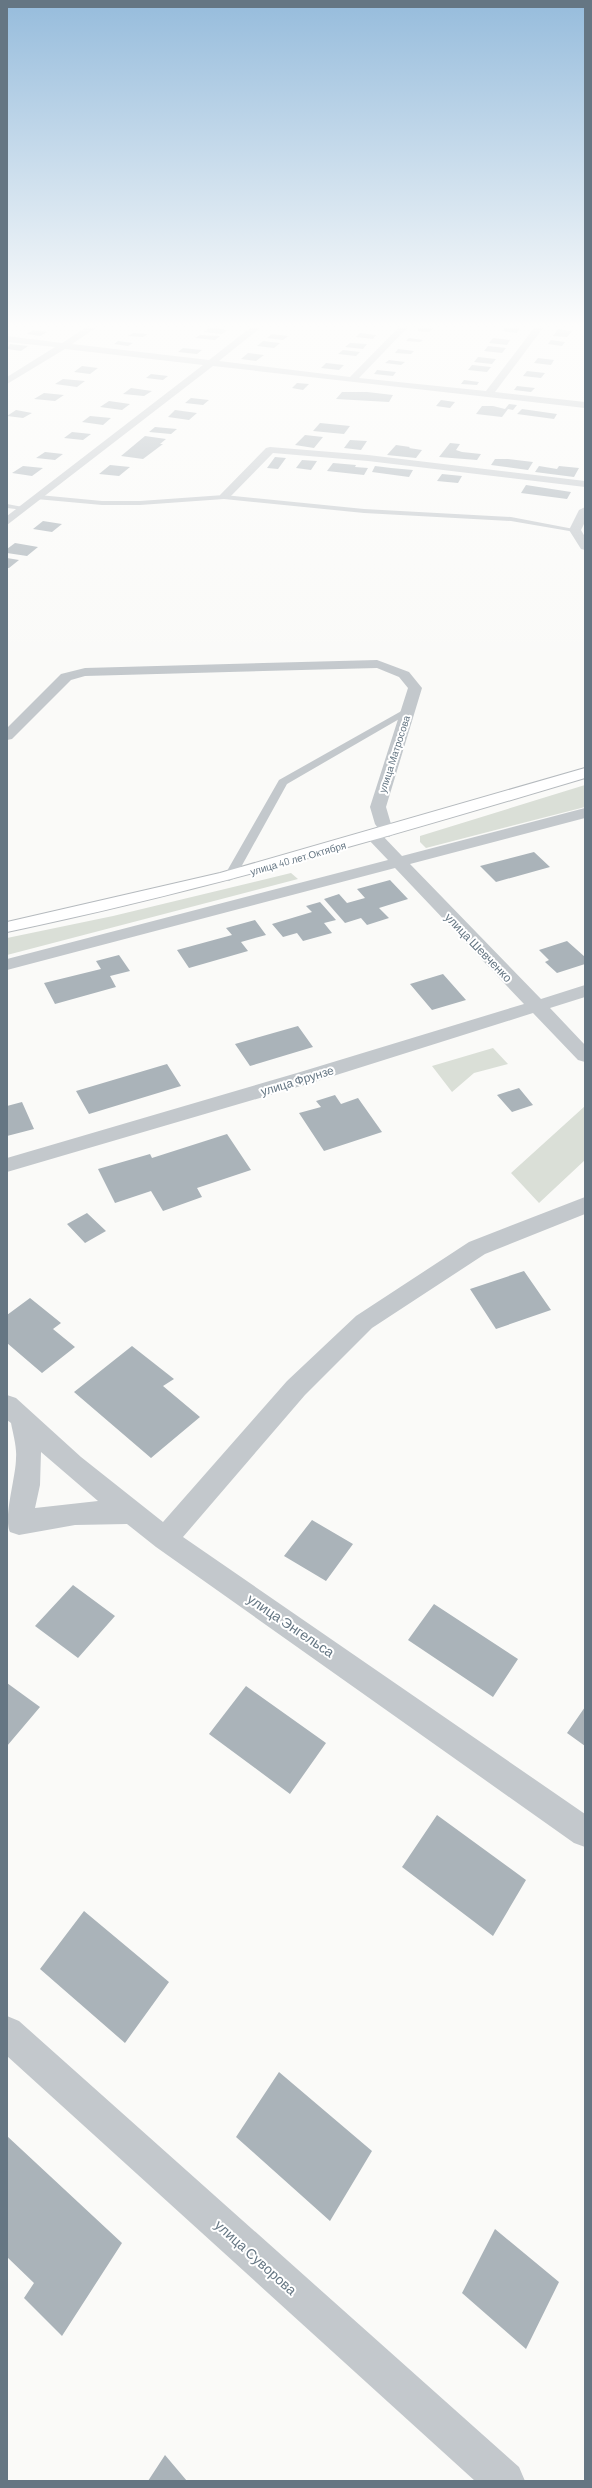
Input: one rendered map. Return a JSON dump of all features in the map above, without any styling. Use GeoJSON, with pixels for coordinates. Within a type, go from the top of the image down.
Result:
{"type":"FeatureCollection","features":[{"type":"Feature","properties":{"kind":"main road","name":"улица 40 лет Октября"},"geometry":{"type":"LineString","coordinates":[[7,927],[74,914],[229,878],[585,773]]}},
{"type":"Feature","properties":{"kind":"street"},"geometry":{"type":"LineString","coordinates":[[7,522],[107,444]]}},
{"type":"Feature","properties":{"kind":"street"},"geometry":{"type":"LineString","coordinates":[[224,497],[270,450],[368,458],[585,484]]}},
{"type":"Feature","properties":{"kind":"street"},"geometry":{"type":"LineString","coordinates":[[585,510],[575,530],[585,546]]}},
{"type":"Feature","properties":{"kind":"street","name":"улица Матросова"},"geometry":{"type":"LineString","coordinates":[[7,736],[66,677],[85,672],[377,664],[394,668],[408,676],[415,688],[378,807],[383,824],[382,834]]}},
{"type":"Feature","properties":{"kind":"street"},"geometry":{"type":"LineString","coordinates":[[7,964],[585,813]]}},
{"type":"Feature","properties":{"kind":"street","name":"улица Шевченко"},"geometry":{"type":"LineString","coordinates":[[382,834],[398,863],[585,1056]]}},
{"type":"Feature","properties":{"kind":"street","name":"улица Фрунзе"},"geometry":{"type":"LineString","coordinates":[[7,1165],[304,1078],[585,991]]}},
{"type":"Feature","properties":{"kind":"street"},"geometry":{"type":"LineString","coordinates":[[165,1539],[296,1388],[364,1322],[477,1248],[585,1206]]}},
{"type":"Feature","properties":{"kind":"street"},"geometry":{"type":"LineString","coordinates":[[13,1530],[27,1485],[29,1456],[14,1412]]}},
{"type":"Feature","properties":{"kind":"street","name":"улица Энгельса"},"geometry":{"type":"LineString","coordinates":[[14,1412],[72,1465],[165,1539],[585,1832]]}},
{"type":"Feature","properties":{"kind":"street"},"geometry":{"type":"LineString","coordinates":[[13,1530],[49,1515],[77,1511],[131,1512]]}},
{"type":"Feature","properties":{"kind":"street","name":"улица Суворова"},"geometry":{"type":"LineString","coordinates":[[7,2033],[505,2481]]}},
{"type":"Feature","properties":{"kind":"lane"},"geometry":{"type":"LineString","coordinates":[[39,497],[132,503],[224,497],[364,511],[511,520],[575,530]]}},
{"type":"Feature","properties":{"kind":"lane"},"geometry":{"type":"LineString","coordinates":[[7,506],[24,508]]}},
{"type":"Feature","properties":{"kind":"lane"},"geometry":{"type":"LineString","coordinates":[[229,878],[283,782],[408,711]]}},
{"type":"Feature","properties":{"kind":"shaded area"},"geometry":{"type":"Polygon","coordinates":[[[585,785],[585,807],[426,848],[420,842],[420,836],[585,785]]]}},
{"type":"Feature","properties":{"kind":"shaded area"},"geometry":{"type":"Polygon","coordinates":[[[291,873],[298,879],[7,955],[7,938],[113,916],[291,873]]]}},
{"type":"Feature","properties":{"kind":"shaded area"},"geometry":{"type":"Polygon","coordinates":[[[493,1048],[508,1064],[474,1073],[452,1092],[432,1066],[493,1048]]]}},
{"type":"Feature","properties":{"kind":"shaded area"},"geometry":{"type":"Polygon","coordinates":[[[585,1106],[585,1160],[539,1203],[511,1173],[585,1106]]]}},
{"type":"Feature","properties":{"kind":"building"},"geometry":{"type":"Polygon","coordinates":[[[135,444],[163,444],[143,459],[121,456],[135,444]]]}},
{"type":"Feature","properties":{"kind":"building"},"geometry":{"type":"Polygon","coordinates":[[[296,444],[317,444],[314,448],[295,445],[296,444]]]}},
{"type":"Feature","properties":{"kind":"building"},"geometry":{"type":"Polygon","coordinates":[[[347,444],[365,444],[361,450],[344,448],[347,444]]]}},
{"type":"Feature","properties":{"kind":"building"},"geometry":{"type":"Polygon","coordinates":[[[449,444],[460,444],[456,450],[462,452],[481,454],[477,460],[439,457],[449,444]]]}},
{"type":"Feature","properties":{"kind":"building"},"geometry":{"type":"Polygon","coordinates":[[[396,445],[422,450],[416,458],[387,455],[396,445]]]}},
{"type":"Feature","properties":{"kind":"building"},"geometry":{"type":"Polygon","coordinates":[[[45,452],[63,454],[55,460],[36,458],[45,452]]]}},
{"type":"Feature","properties":{"kind":"building"},"geometry":{"type":"Polygon","coordinates":[[[275,457],[286,458],[278,469],[267,468],[275,457]]]}},
{"type":"Feature","properties":{"kind":"building"},"geometry":{"type":"Polygon","coordinates":[[[495,459],[533,462],[528,470],[491,465],[495,459]]]}},
{"type":"Feature","properties":{"kind":"building"},"geometry":{"type":"Polygon","coordinates":[[[302,460],[317,461],[311,470],[296,468],[302,460]]]}},
{"type":"Feature","properties":{"kind":"building"},"geometry":{"type":"Polygon","coordinates":[[[333,463],[356,465],[355,467],[368,468],[364,475],[327,471],[333,463]]]}},
{"type":"Feature","properties":{"kind":"building"},"geometry":{"type":"Polygon","coordinates":[[[110,465],[130,467],[119,476],[99,474],[110,465]]]}},
{"type":"Feature","properties":{"kind":"building"},"geometry":{"type":"Polygon","coordinates":[[[23,466],[43,468],[32,476],[12,473],[23,466]]]}},
{"type":"Feature","properties":{"kind":"building"},"geometry":{"type":"Polygon","coordinates":[[[375,466],[413,470],[409,477],[372,472],[375,466]]]}},
{"type":"Feature","properties":{"kind":"building"},"geometry":{"type":"Polygon","coordinates":[[[539,466],[557,469],[559,466],[579,468],[574,477],[535,472],[539,466]]]}},
{"type":"Feature","properties":{"kind":"building"},"geometry":{"type":"Polygon","coordinates":[[[442,474],[462,476],[458,483],[437,481],[442,474]]]}},
{"type":"Feature","properties":{"kind":"building"},"geometry":{"type":"Polygon","coordinates":[[[526,485],[571,492],[567,499],[521,493],[526,485]]]}},
{"type":"Feature","properties":{"kind":"building"},"geometry":{"type":"Polygon","coordinates":[[[43,521],[62,524],[52,532],[33,529],[43,521]]]}},
{"type":"Feature","properties":{"kind":"building"},"geometry":{"type":"Polygon","coordinates":[[[15,543],[38,547],[27,556],[7,553],[7,549],[15,543]]]}},
{"type":"Feature","properties":{"kind":"building"},"geometry":{"type":"Polygon","coordinates":[[[7,558],[19,560],[7,568],[7,558]]]}},
{"type":"Feature","properties":{"kind":"building"},"geometry":{"type":"Polygon","coordinates":[[[534,852],[550,867],[496,882],[480,866],[534,852]]]}},
{"type":"Feature","properties":{"kind":"building"},"geometry":{"type":"Polygon","coordinates":[[[390,880],[408,899],[379,908],[389,918],[367,925],[361,918],[345,923],[324,899],[339,894],[347,903],[365,898],[357,889],[390,880]]]}},
{"type":"Feature","properties":{"kind":"building"},"geometry":{"type":"Polygon","coordinates":[[[320,902],[336,920],[324,923],[332,933],[303,941],[297,933],[283,937],[272,924],[312,912],[306,906],[320,902]]]}},
{"type":"Feature","properties":{"kind":"building"},"geometry":{"type":"Polygon","coordinates":[[[255,920],[266,935],[241,942],[248,951],[189,968],[177,950],[232,935],[226,928],[255,920]]]}},
{"type":"Feature","properties":{"kind":"building"},"geometry":{"type":"Polygon","coordinates":[[[567,941],[585,957],[585,964],[557,973],[545,962],[549,960],[539,950],[567,941]]]}},
{"type":"Feature","properties":{"kind":"building"},"geometry":{"type":"Polygon","coordinates":[[[119,955],[130,971],[110,976],[116,987],[55,1004],[44,983],[101,969],[96,961],[119,955]]]}},
{"type":"Feature","properties":{"kind":"building"},"geometry":{"type":"Polygon","coordinates":[[[443,974],[466,1000],[432,1010],[410,984],[443,974]]]}},
{"type":"Feature","properties":{"kind":"building"},"geometry":{"type":"Polygon","coordinates":[[[298,1026],[313,1047],[250,1066],[235,1044],[298,1026]]]}},
{"type":"Feature","properties":{"kind":"building"},"geometry":{"type":"Polygon","coordinates":[[[167,1064],[181,1086],[89,1114],[76,1091],[167,1064]]]}},
{"type":"Feature","properties":{"kind":"building"},"geometry":{"type":"Polygon","coordinates":[[[519,1088],[533,1105],[512,1112],[497,1095],[519,1088]]]}},
{"type":"Feature","properties":{"kind":"building"},"geometry":{"type":"Polygon","coordinates":[[[335,1095],[341,1104],[358,1098],[382,1132],[324,1151],[299,1113],[321,1107],[316,1101],[335,1095]]]}},
{"type":"Feature","properties":{"kind":"building"},"geometry":{"type":"Polygon","coordinates":[[[22,1102],[34,1129],[7,1136],[7,1106],[22,1102]]]}},
{"type":"Feature","properties":{"kind":"building"},"geometry":{"type":"Polygon","coordinates":[[[227,1134],[251,1170],[197,1188],[202,1197],[163,1211],[151,1191],[115,1203],[98,1169],[150,1154],[152,1158],[227,1134]]]}},
{"type":"Feature","properties":{"kind":"building"},"geometry":{"type":"Polygon","coordinates":[[[87,1213],[106,1231],[85,1243],[67,1224],[87,1213]]]}},
{"type":"Feature","properties":{"kind":"building"},"geometry":{"type":"Polygon","coordinates":[[[524,1271],[551,1310],[496,1329],[470,1289],[524,1271]]]}},
{"type":"Feature","properties":{"kind":"building"},"geometry":{"type":"Polygon","coordinates":[[[30,1298],[61,1323],[53,1329],[75,1347],[42,1373],[7,1343],[7,1315],[30,1298]]]}},
{"type":"Feature","properties":{"kind":"building"},"geometry":{"type":"Polygon","coordinates":[[[132,1346],[174,1379],[163,1386],[200,1417],[151,1458],[74,1392],[132,1346]]]}},
{"type":"Feature","properties":{"kind":"building"},"geometry":{"type":"Polygon","coordinates":[[[312,1520],[353,1544],[326,1581],[284,1556],[312,1520]]]}},
{"type":"Feature","properties":{"kind":"building"},"geometry":{"type":"Polygon","coordinates":[[[73,1585],[115,1616],[78,1658],[35,1626],[73,1585]]]}},
{"type":"Feature","properties":{"kind":"building"},"geometry":{"type":"Polygon","coordinates":[[[434,1604],[518,1659],[493,1697],[408,1640],[434,1604]]]}},
{"type":"Feature","properties":{"kind":"building"},"geometry":{"type":"Polygon","coordinates":[[[7,1683],[40,1707],[7,1746],[7,1683]]]}},
{"type":"Feature","properties":{"kind":"building"},"geometry":{"type":"Polygon","coordinates":[[[246,1686],[326,1743],[290,1794],[209,1734],[246,1686]]]}},
{"type":"Feature","properties":{"kind":"building"},"geometry":{"type":"Polygon","coordinates":[[[585,1707],[585,1746],[567,1733],[585,1707]]]}},
{"type":"Feature","properties":{"kind":"building"},"geometry":{"type":"Polygon","coordinates":[[[437,1815],[526,1880],[493,1936],[402,1867],[437,1815]]]}},
{"type":"Feature","properties":{"kind":"building"},"geometry":{"type":"Polygon","coordinates":[[[84,1911],[169,1982],[125,2043],[40,1969],[84,1911]]]}},
{"type":"Feature","properties":{"kind":"building"},"geometry":{"type":"Polygon","coordinates":[[[279,2072],[372,2151],[330,2221],[236,2137],[279,2072]]]}},
{"type":"Feature","properties":{"kind":"building"},"geometry":{"type":"Polygon","coordinates":[[[7,2136],[122,2243],[62,2336],[24,2298],[34,2283],[7,2257],[7,2136]]]}},
{"type":"Feature","properties":{"kind":"building"},"geometry":{"type":"Polygon","coordinates":[[[495,2229],[559,2282],[526,2349],[462,2293],[495,2229]]]}},
{"type":"Feature","properties":{"kind":"building"},"geometry":{"type":"Polygon","coordinates":[[[165,2455],[187,2481],[148,2481],[165,2455]]]}}]}
